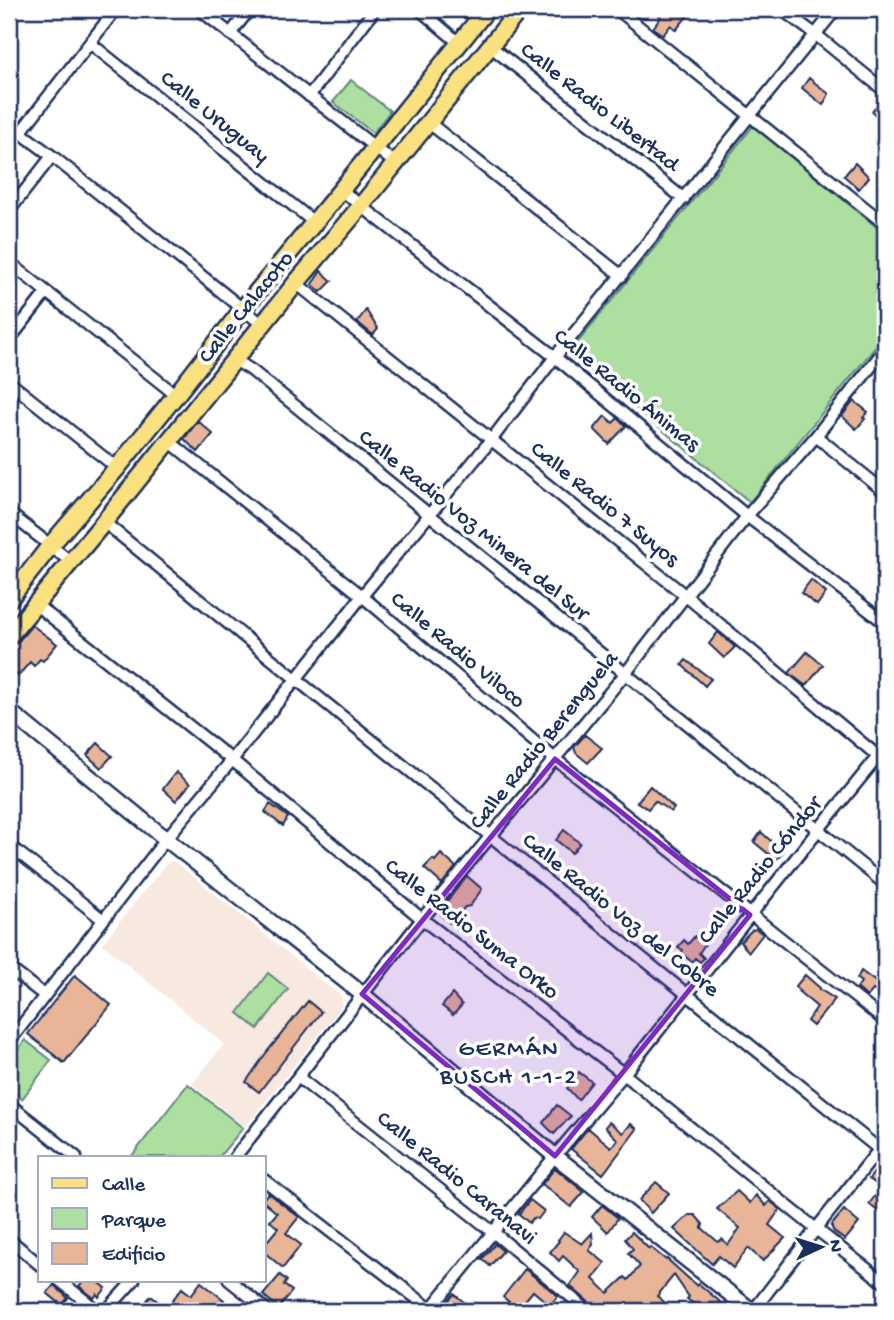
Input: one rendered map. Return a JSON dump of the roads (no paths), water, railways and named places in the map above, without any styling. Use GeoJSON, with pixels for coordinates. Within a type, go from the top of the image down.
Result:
{"type":"FeatureCollection","features":[{"type":"Feature","properties":{"kind":"main road","name":"Calle Calacoto"},"geometry":{"type":"LineString","coordinates":[[9,598],[487,9]]}},
{"type":"Feature","properties":{"kind":"main road","name":"Calle Calacoto"},"geometry":{"type":"LineString","coordinates":[[9,636],[520,9]]}},
{"type":"Feature","properties":{"kind":"street"},"geometry":{"type":"LineString","coordinates":[[20,133],[117,9]]}},
{"type":"Feature","properties":{"kind":"street"},"geometry":{"type":"LineString","coordinates":[[199,9],[394,163]]}},
{"type":"Feature","properties":{"kind":"street"},"geometry":{"type":"LineString","coordinates":[[230,34],[250,9]]}},
{"type":"Feature","properties":{"kind":"street"},"geometry":{"type":"LineString","coordinates":[[309,96],[375,9]]}},
{"type":"Feature","properties":{"kind":"street"},"geometry":{"type":"LineString","coordinates":[[419,9],[459,43]]}},
{"type":"Feature","properties":{"kind":"street"},"geometry":{"type":"LineString","coordinates":[[617,9],[885,224]]}},
{"type":"Feature","properties":{"kind":"street"},"geometry":{"type":"LineString","coordinates":[[781,9],[885,91]]}},
{"type":"Feature","properties":{"kind":"street"},"geometry":{"type":"LineString","coordinates":[[9,1042],[166,839],[492,439],[836,9]]}},
{"type":"Feature","properties":{"kind":"street","name":"Calle Uruguay"},"geometry":{"type":"LineString","coordinates":[[90,43],[315,223]]}},
{"type":"Feature","properties":{"kind":"street","name":"Calle Radio Libertad"},"geometry":{"type":"LineString","coordinates":[[490,46],[684,199]]}},
{"type":"Feature","properties":{"kind":"street"},"geometry":{"type":"LineString","coordinates":[[428,122],[622,276]]}},
{"type":"Feature","properties":{"kind":"street"},"geometry":{"type":"LineString","coordinates":[[9,124],[263,325]]}},
{"type":"Feature","properties":{"kind":"street"},"geometry":{"type":"LineString","coordinates":[[9,211],[52,156]]}},
{"type":"Feature","properties":{"kind":"street","name":"Calle Radio Ánimas"},"geometry":{"type":"LineString","coordinates":[[341,190],[555,357],[747,516],[885,623]]}},
{"type":"Feature","properties":{"kind":"street"},"geometry":{"type":"LineString","coordinates":[[9,262],[176,395]]}},
{"type":"Feature","properties":{"kind":"street","name":"Calle Radio 7 Suyos"},"geometry":{"type":"LineString","coordinates":[[296,283],[883,755]]}},
{"type":"Feature","properties":{"kind":"street"},"geometry":{"type":"LineString","coordinates":[[9,340],[46,293]]}},
{"type":"Feature","properties":{"kind":"street","name":"Calle Radio Berenguela"},"geometry":{"type":"LineString","coordinates":[[236,1156],[422,919],[625,674],[747,516],[883,355]]}},
{"type":"Feature","properties":{"kind":"street","name":"Calle Radio Voz Minera del Sur"},"geometry":{"type":"LineString","coordinates":[[235,360],[251,370],[885,884]]}},
{"type":"Feature","properties":{"kind":"street"},"geometry":{"type":"LineString","coordinates":[[9,382],[117,468]]}},
{"type":"Feature","properties":{"kind":"street"},"geometry":{"type":"LineString","coordinates":[[816,436],[885,492]]}},
{"type":"Feature","properties":{"kind":"street","name":"Calle Radio Viloco"},"geometry":{"type":"LineString","coordinates":[[169,441],[362,596],[555,760],[885,1021]]}},
{"type":"Feature","properties":{"kind":"street"},"geometry":{"type":"LineString","coordinates":[[9,513],[70,561]]}},
{"type":"Feature","properties":{"kind":"street","name":"Calle Radio Voz del Cobre"},"geometry":{"type":"LineString","coordinates":[[104,522],[687,995],[883,1148]]}},
{"type":"Feature","properties":{"kind":"street","name":"Calle Radio Suma Orko"},"geometry":{"type":"LineString","coordinates":[[35,604],[232,760],[422,919],[624,1074],[885,1283]]}},
{"type":"Feature","properties":{"kind":"street"},"geometry":{"type":"LineString","coordinates":[[9,711],[362,994],[555,1156],[753,1311],[883,1148]]}},
{"type":"Feature","properties":{"kind":"street","name":"Calle Radio Cóndor"},"geometry":{"type":"LineString","coordinates":[[431,1311],[624,1074],[818,829],[883,755]]}},
{"type":"Feature","properties":{"kind":"street"},"geometry":{"type":"LineString","coordinates":[[9,845],[102,919]]}},
{"type":"Feature","properties":{"kind":"street"},"geometry":{"type":"LineString","coordinates":[[9,968],[44,995]]}},
{"type":"Feature","properties":{"kind":"street","name":"Calle Radio Caranavi"},"geometry":{"type":"LineString","coordinates":[[298,1077],[588,1311]]}},
{"type":"Feature","properties":{"kind":"street"},"geometry":{"type":"LineString","coordinates":[[9,1104],[75,1156]]}},
{"type":"Feature","properties":{"kind":"street"},"geometry":{"type":"LineString","coordinates":[[266,1182],[431,1311]]}},
{"type":"Feature","properties":{"kind":"street"},"geometry":{"type":"LineString","coordinates":[[9,1240],[38,1263]]}},
{"type":"Feature","properties":{"kind":"street"},"geometry":{"type":"LineString","coordinates":[[62,1282],[98,1311]]}},
{"type":"Feature","properties":{"kind":"street"},"geometry":{"type":"LineString","coordinates":[[106,1311],[132,1282]]}},
{"type":"Feature","properties":{"kind":"street"},"geometry":{"type":"LineString","coordinates":[[232,1282],[268,1311]]}},
{"type":"Feature","properties":{"kind":"district","name":"GERMÁN BUSCH 1-1-2"},"geometry":{"type":"Point","coordinates":[509,1064]}}]}
